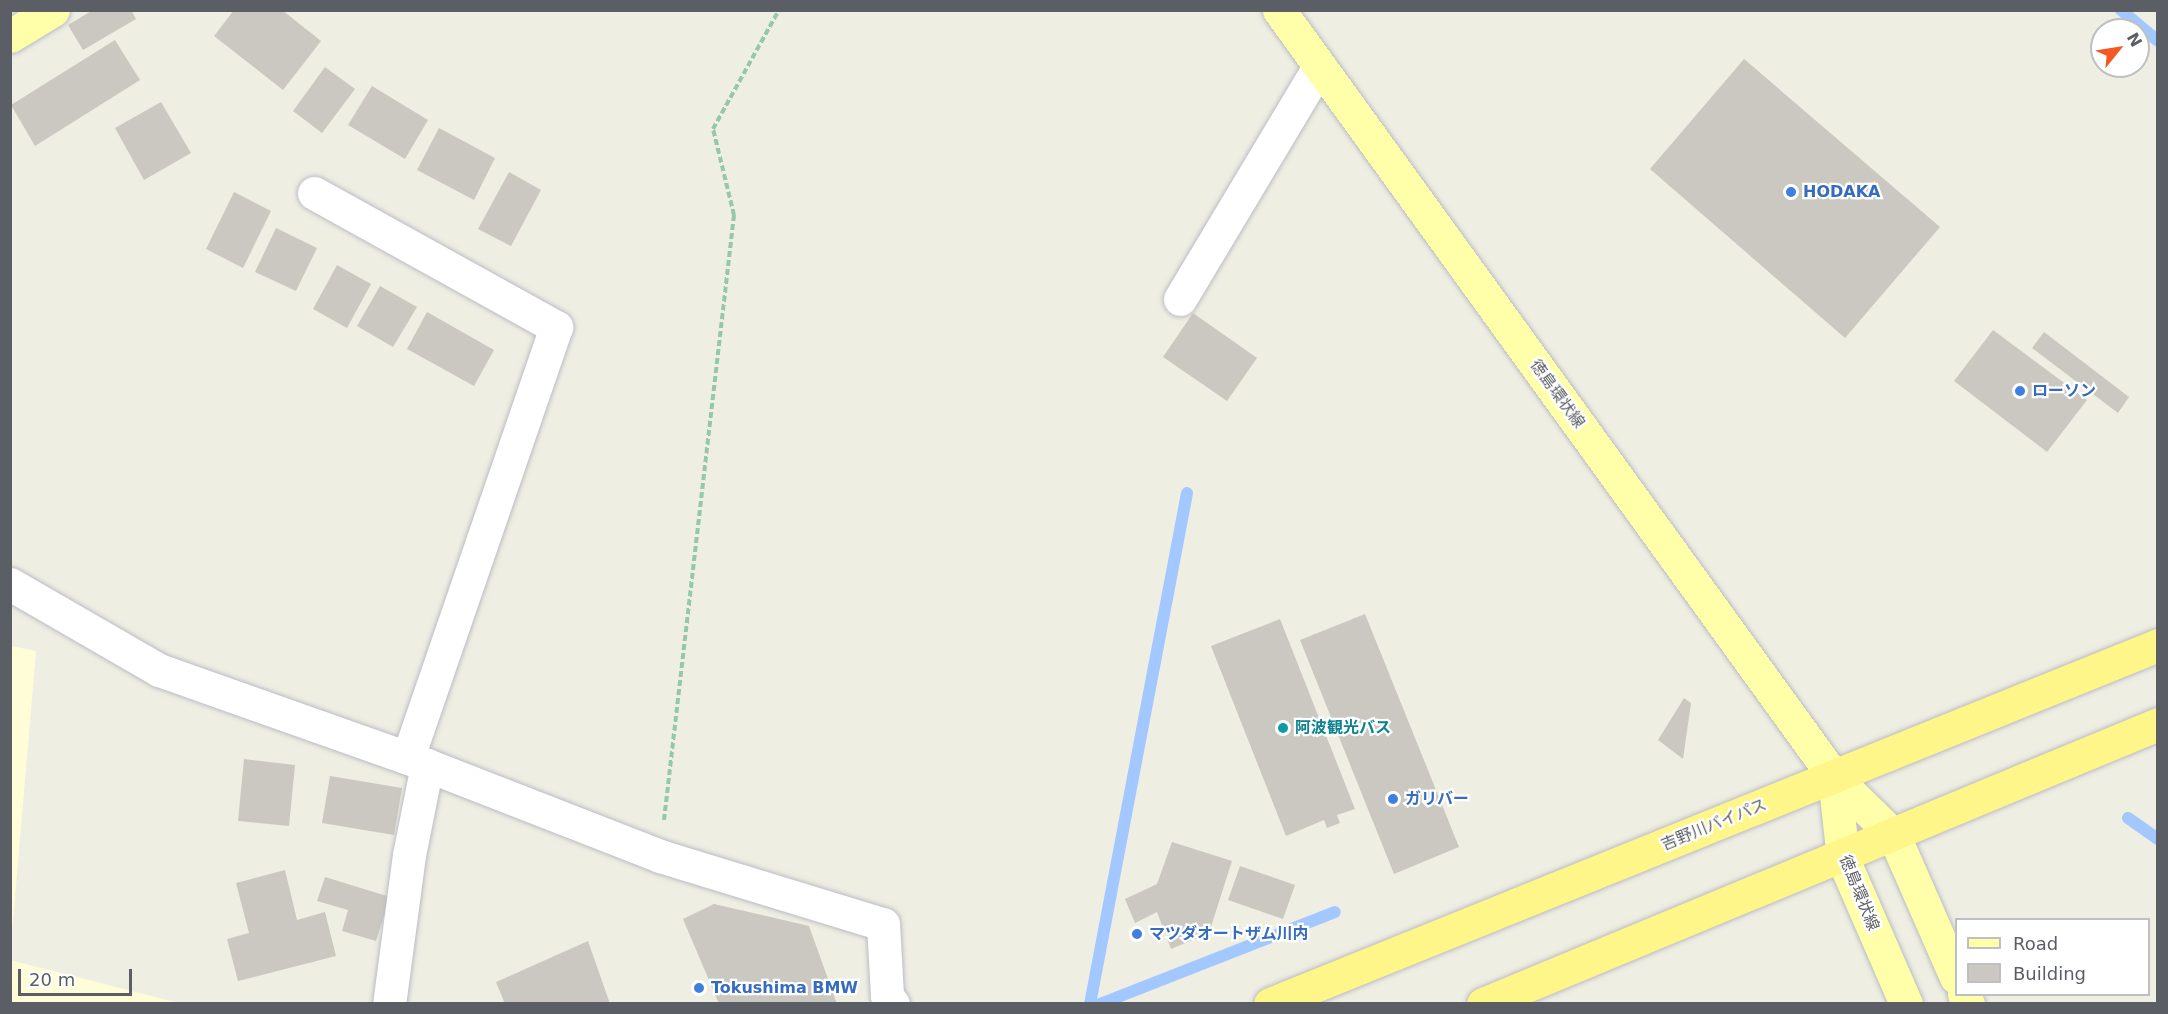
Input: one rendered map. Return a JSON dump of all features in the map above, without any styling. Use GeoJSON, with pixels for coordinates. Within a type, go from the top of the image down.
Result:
{"type":"FeatureCollection","features":[{"type":"Feature","properties":{"kind":"highway","name":"吉野川バイパス"},"geometry":{"type":"LineString","coordinates":[[1270,1004],[2157,645]]}},
{"type":"Feature","properties":{"kind":"highway"},"geometry":{"type":"LineString","coordinates":[[1483,1004],[1843,859],[2157,724]]}},
{"type":"Feature","properties":{"kind":"main road"},"geometry":{"type":"LineString","coordinates":[[10,36],[53,10]]}},
{"type":"Feature","properties":{"kind":"main road","name":"徳島環状線"},"geometry":{"type":"LineString","coordinates":[[1280,10],[1834,777],[1894,836],[1955,975]]}},
{"type":"Feature","properties":{"kind":"main road","name":"徳島環状線"},"geometry":{"type":"LineString","coordinates":[[1834,777],[1843,859],[1906,1004]]}},
{"type":"Feature","properties":{"kind":"street"},"geometry":{"type":"LineString","coordinates":[[1180,299],[1319,66]]}},
{"type":"Feature","properties":{"kind":"street"},"geometry":{"type":"LineString","coordinates":[[314,193],[556,327],[417,761],[408,855],[389,1004]]}},
{"type":"Feature","properties":{"kind":"street"},"geometry":{"type":"LineString","coordinates":[[10,585],[159,670],[417,761],[660,856],[883,924],[887,996],[893,1004]]}},
{"type":"Feature","properties":{"kind":"path"},"geometry":{"type":"LineString","coordinates":[[660,856],[734,215],[713,129],[779,10]]}},
{"type":"Feature","properties":{"kind":"shaded area"},"geometry":{"type":"Polygon","coordinates":[[[10,646],[36,651],[11,944],[10,646]]]}},
{"type":"Feature","properties":{"kind":"shaded area"},"geometry":{"type":"Polygon","coordinates":[[[10,960],[175,1002],[175,1003],[11,1003],[10,960]]]}},
{"type":"Feature","properties":{"kind":"building"},"geometry":{"type":"Polygon","coordinates":[[[93,10],[131,10],[136,19],[83,50],[68,25],[93,10]]]}},
{"type":"Feature","properties":{"kind":"building"},"geometry":{"type":"Polygon","coordinates":[[[234,10],[282,10],[321,41],[283,90],[214,36],[234,10]]]}},
{"type":"Feature","properties":{"kind":"building"},"geometry":{"type":"Polygon","coordinates":[[[115,40],[140,80],[35,146],[11,105],[115,40]]]}},
{"type":"Feature","properties":{"kind":"building"},"geometry":{"type":"Polygon","coordinates":[[[1744,59],[1940,227],[1845,338],[1650,169],[1744,59]]]}},
{"type":"Feature","properties":{"kind":"building"},"geometry":{"type":"Polygon","coordinates":[[[325,67],[355,89],[322,133],[293,111],[325,67]]]}},
{"type":"Feature","properties":{"kind":"building"},"geometry":{"type":"Polygon","coordinates":[[[372,86],[428,120],[405,159],[348,125],[372,86]]]}},
{"type":"Feature","properties":{"kind":"building"},"geometry":{"type":"Polygon","coordinates":[[[161,102],[191,153],[144,180],[115,128],[161,102]]]}},
{"type":"Feature","properties":{"kind":"building"},"geometry":{"type":"Polygon","coordinates":[[[439,128],[495,158],[474,200],[417,170],[439,128]]]}},
{"type":"Feature","properties":{"kind":"building"},"geometry":{"type":"Polygon","coordinates":[[[509,172],[541,190],[511,246],[478,229],[509,172]]]}},
{"type":"Feature","properties":{"kind":"building"},"geometry":{"type":"Polygon","coordinates":[[[234,192],[271,211],[243,268],[206,249],[234,192]]]}},
{"type":"Feature","properties":{"kind":"building"},"geometry":{"type":"Polygon","coordinates":[[[276,228],[317,248],[296,291],[255,272],[276,228]]]}},
{"type":"Feature","properties":{"kind":"building"},"geometry":{"type":"Polygon","coordinates":[[[337,265],[371,284],[347,328],[313,309],[337,265]]]}},
{"type":"Feature","properties":{"kind":"building"},"geometry":{"type":"Polygon","coordinates":[[[380,286],[417,307],[393,347],[357,326],[380,286]]]}},
{"type":"Feature","properties":{"kind":"building"},"geometry":{"type":"Polygon","coordinates":[[[427,312],[494,350],[474,386],[407,349],[427,312]]]}},
{"type":"Feature","properties":{"kind":"building"},"geometry":{"type":"Polygon","coordinates":[[[1193,313],[1257,358],[1227,401],[1163,357],[1193,313]]]}},
{"type":"Feature","properties":{"kind":"building","name":"ローソン"},"geometry":{"type":"Polygon","coordinates":[[[1993,330],[2087,400],[2047,452],[1954,381],[1993,330]]]}},
{"type":"Feature","properties":{"kind":"building"},"geometry":{"type":"Polygon","coordinates":[[[2044,332],[2129,397],[2118,413],[2032,348],[2044,332]]]}},
{"type":"Feature","properties":{"kind":"building"},"geometry":{"type":"Polygon","coordinates":[[[1365,614],[1459,847],[1394,874],[1300,640],[1365,614]]]}},
{"type":"Feature","properties":{"kind":"building","name":"阿波観光バス"},"geometry":{"type":"Polygon","coordinates":[[[1280,619],[1355,809],[1337,815],[1340,823],[1327,828],[1324,820],[1286,836],[1211,646],[1280,619]]]}},
{"type":"Feature","properties":{"kind":"building"},"geometry":{"type":"Polygon","coordinates":[[[1684,698],[1691,703],[1683,759],[1658,740],[1684,698]]]}},
{"type":"Feature","properties":{"kind":"building"},"geometry":{"type":"Polygon","coordinates":[[[244,759],[295,765],[289,826],[238,821],[244,759]]]}},
{"type":"Feature","properties":{"kind":"building"},"geometry":{"type":"Polygon","coordinates":[[[330,776],[402,788],[394,835],[322,823],[330,776]]]}},
{"type":"Feature","properties":{"kind":"building"},"geometry":{"type":"Polygon","coordinates":[[[1172,842],[1232,861],[1209,933],[1171,949],[1157,912],[1135,923],[1125,899],[1157,884],[1172,842]]]}},
{"type":"Feature","properties":{"kind":"building"},"geometry":{"type":"Polygon","coordinates":[[[1240,866],[1295,885],[1283,919],[1228,900],[1240,866]]]}},
{"type":"Feature","properties":{"kind":"building"},"geometry":{"type":"Polygon","coordinates":[[[285,870],[297,920],[325,912],[336,956],[238,981],[227,939],[249,933],[236,883],[285,870]]]}},
{"type":"Feature","properties":{"kind":"building"},"geometry":{"type":"Polygon","coordinates":[[[325,877],[390,897],[376,941],[342,931],[348,910],[317,901],[325,877]]]}},
{"type":"Feature","properties":{"kind":"building"},"geometry":{"type":"Polygon","coordinates":[[[714,904],[809,926],[837,1004],[719,1004],[683,919],[714,904]]]}},
{"type":"Feature","properties":{"kind":"building"},"geometry":{"type":"Polygon","coordinates":[[[588,941],[610,1004],[505,1004],[496,982],[588,941]]]}},
{"type":"Feature","properties":{"kind":"waterway"},"geometry":{"type":"LineString","coordinates":[[2121,10],[2158,41]]}},
{"type":"Feature","properties":{"kind":"waterway"},"geometry":{"type":"LineString","coordinates":[[1090,1004],[1187,493]]}},
{"type":"Feature","properties":{"kind":"waterway"},"geometry":{"type":"LineString","coordinates":[[2128,818],[2158,839]]}},
{"type":"Feature","properties":{"kind":"waterway"},"geometry":{"type":"LineString","coordinates":[[1100,1004],[1335,912]]}},
{"type":"Feature","properties":{"kind":"place","name":"HODAKA"},"geometry":{"type":"Point","coordinates":[1791,192]}},
{"type":"Feature","properties":{"kind":"place","name":"ローソン"},"geometry":{"type":"Point","coordinates":[2020,391]}},
{"type":"Feature","properties":{"kind":"place","name":"阿波観光バス"},"geometry":{"type":"Point","coordinates":[1283,728]}},
{"type":"Feature","properties":{"kind":"place","name":"ガリバー"},"geometry":{"type":"Point","coordinates":[1393,799]}},
{"type":"Feature","properties":{"kind":"place","name":"マツダオートザム川内"},"geometry":{"type":"Point","coordinates":[1137,934]}},
{"type":"Feature","properties":{"kind":"place","name":"Tokushima BMW"},"geometry":{"type":"Point","coordinates":[699,988]}}]}
